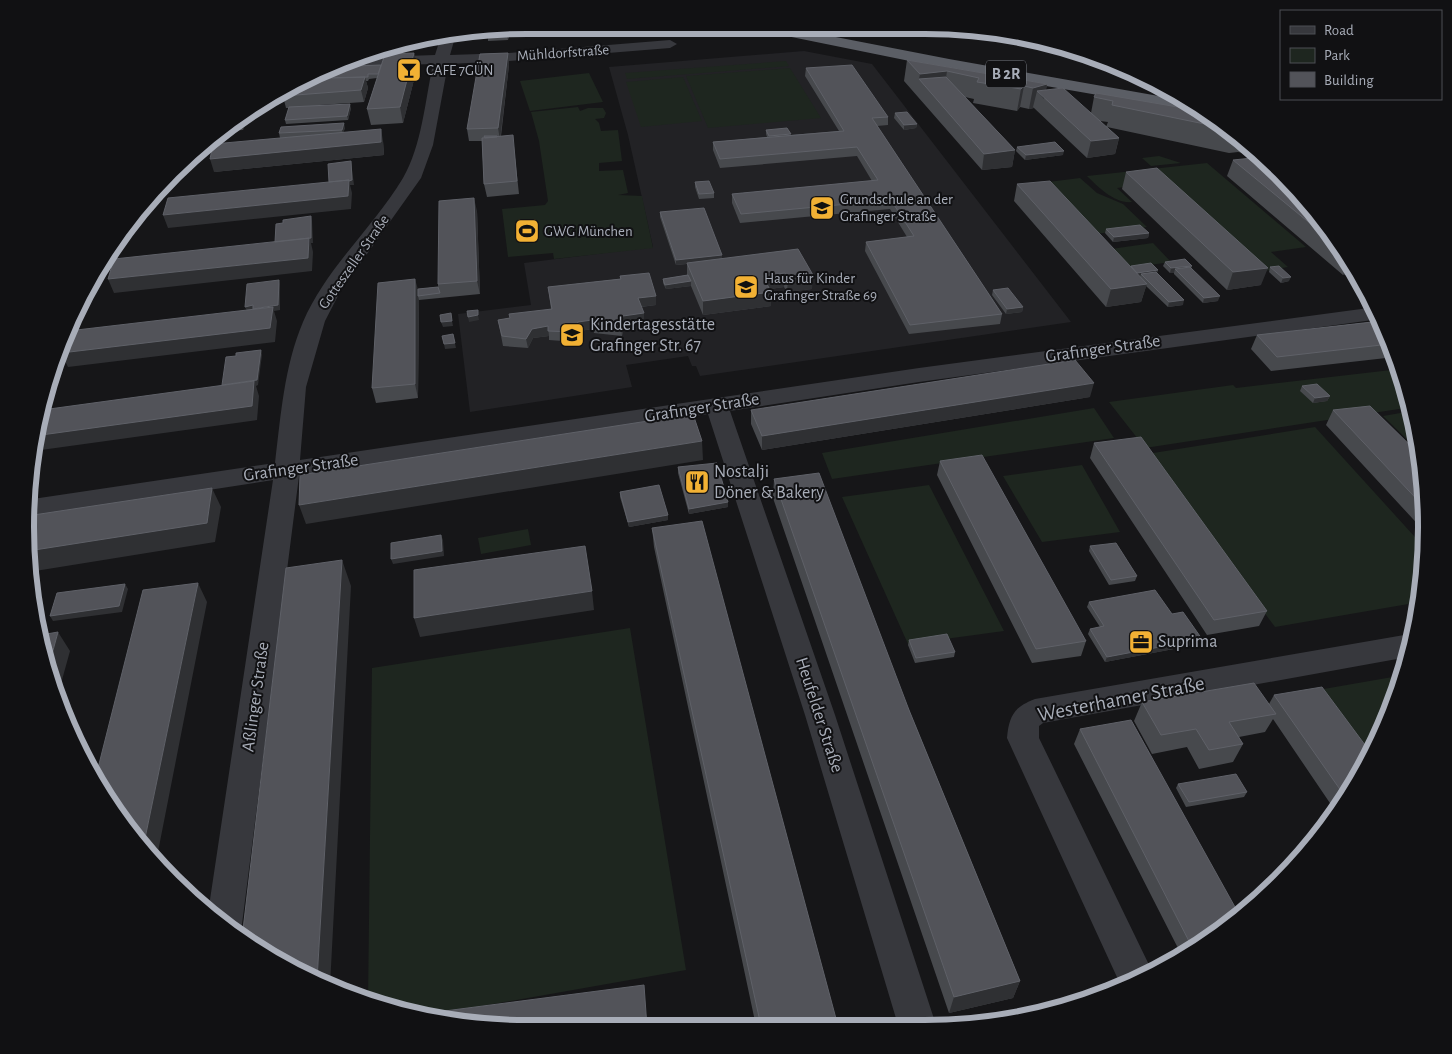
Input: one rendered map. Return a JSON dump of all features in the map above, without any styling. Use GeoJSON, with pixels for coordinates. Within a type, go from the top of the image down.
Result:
{"type":"FeatureCollection","features":[{"type":"Feature","properties":{"kind":"highway","name":"B 2R"},"geometry":{"type":"LineString","coordinates":[[797,34],[949,64],[1178,104]]}},
{"type":"Feature","properties":{"kind":"highway","name":"B 2R"},"geometry":{"type":"LineString","coordinates":[[842,34],[1150,88]]}},
{"type":"Feature","properties":{"kind":"street","name":"Gotteszeller Straße"},"geometry":{"type":"LineString","coordinates":[[287,470],[295,387],[314,321],[330,291],[412,178],[426,142],[441,60],[447,40]]}},
{"type":"Feature","properties":{"kind":"street","name":"Mühldorfstraße"},"geometry":{"type":"LineString","coordinates":[[362,62],[535,56],[670,44]]}},
{"type":"Feature","properties":{"kind":"street","name":"Grafinger Straße"},"geometry":{"type":"LineString","coordinates":[[35,508],[1047,356],[1369,314]]}},
{"type":"Feature","properties":{"kind":"street","name":"Heufelder Straße"},"geometry":{"type":"LineString","coordinates":[[717,406],[822,721],[915,1020]]}},
{"type":"Feature","properties":{"kind":"street","name":"Aßlinger Straße"},"geometry":{"type":"LineString","coordinates":[[225,916],[287,470]]}},
{"type":"Feature","properties":{"kind":"street","name":"Westerhamer Straße"},"geometry":{"type":"LineString","coordinates":[[1134,973],[1022,738],[1024,720],[1035,712],[1403,646]]}},
{"type":"Feature","properties":{"kind":"shaded area"},"geometry":{"type":"Polygon","coordinates":[[[804,51],[872,64],[1071,322],[700,376],[696,366],[692,366],[688,356],[626,365],[632,387],[470,412],[458,314],[531,305],[524,263],[653,247],[628,135],[609,67],[804,51]]]}},
{"type":"Feature","properties":{"kind":"green space"},"geometry":{"type":"Polygon","coordinates":[[[786,61],[789,66],[627,79],[625,73],[786,61]]]}},
{"type":"Feature","properties":{"kind":"green space"},"geometry":{"type":"Polygon","coordinates":[[[790,68],[821,118],[708,128],[686,76],[790,68]]]}},
{"type":"Feature","properties":{"kind":"green space"},"geometry":{"type":"Polygon","coordinates":[[[589,73],[603,102],[530,111],[520,81],[589,73]]]}},
{"type":"Feature","properties":{"kind":"green space"},"geometry":{"type":"Polygon","coordinates":[[[683,77],[702,121],[641,127],[626,82],[683,77]]]}},
{"type":"Feature","properties":{"kind":"green space"},"geometry":{"type":"Polygon","coordinates":[[[578,107],[580,111],[588,108],[603,108],[606,113],[604,118],[595,119],[599,123],[601,131],[618,130],[622,161],[599,163],[599,171],[623,170],[628,193],[618,195],[642,196],[653,248],[554,259],[553,253],[508,257],[502,209],[545,205],[548,201],[539,141],[531,112],[578,107]]]}},
{"type":"Feature","properties":{"kind":"green space"},"geometry":{"type":"Polygon","coordinates":[[[1159,156],[1181,163],[1151,166],[1142,158],[1159,156]]]}},
{"type":"Feature","properties":{"kind":"green space"},"geometry":{"type":"Polygon","coordinates":[[[1207,163],[1306,247],[1271,252],[1288,267],[1252,273],[1155,183],[1117,188],[1132,202],[1126,202],[1107,194],[1087,176],[1207,163]]]}},
{"type":"Feature","properties":{"kind":"green space"},"geometry":{"type":"Polygon","coordinates":[[[1080,178],[1097,193],[1123,204],[1147,227],[1096,234],[1048,182],[1080,178]]]}},
{"type":"Feature","properties":{"kind":"green space"},"geometry":{"type":"Polygon","coordinates":[[[1153,243],[1171,262],[1128,268],[1111,249],[1153,243]]]}},
{"type":"Feature","properties":{"kind":"green space"},"geometry":{"type":"Polygon","coordinates":[[[1393,370],[1403,408],[1145,448],[1109,402],[1233,385],[1236,388],[1393,370]]]}},
{"type":"Feature","properties":{"kind":"green space"},"geometry":{"type":"Polygon","coordinates":[[[1094,408],[1114,438],[832,479],[822,453],[1094,408]]]}},
{"type":"Feature","properties":{"kind":"green space"},"geometry":{"type":"Polygon","coordinates":[[[1404,412],[1411,443],[1383,416],[1404,412]]]}},
{"type":"Feature","properties":{"kind":"green space"},"geometry":{"type":"Polygon","coordinates":[[[1315,427],[1418,540],[1412,603],[1275,627],[1147,454],[1315,427]]]}},
{"type":"Feature","properties":{"kind":"green space"},"geometry":{"type":"Polygon","coordinates":[[[1082,465],[1120,532],[1042,542],[1003,476],[1082,465]]]}},
{"type":"Feature","properties":{"kind":"green space"},"geometry":{"type":"Polygon","coordinates":[[[929,485],[1004,631],[908,644],[842,497],[929,485]]]}},
{"type":"Feature","properties":{"kind":"green space"},"geometry":{"type":"Polygon","coordinates":[[[528,529],[531,545],[481,554],[478,538],[528,529]]]}},
{"type":"Feature","properties":{"kind":"green space"},"geometry":{"type":"Polygon","coordinates":[[[630,628],[686,970],[443,1013],[368,994],[372,668],[630,628]]]}},
{"type":"Feature","properties":{"kind":"green space"},"geometry":{"type":"Polygon","coordinates":[[[1395,677],[1381,716],[1363,752],[1318,690],[1395,677]]]}},
{"type":"Feature","properties":{"kind":"building"},"geometry":{"type":"Polygon","coordinates":[[[507,35],[507,36],[488,36],[507,35]]]}},
{"type":"Feature","properties":{"kind":"building"},"geometry":{"type":"Polygon","coordinates":[[[414,53],[400,107],[367,109],[385,55],[414,53]]]}},
{"type":"Feature","properties":{"kind":"building"},"geometry":{"type":"Polygon","coordinates":[[[508,53],[498,128],[467,129],[480,54],[508,53]]]}},
{"type":"Feature","properties":{"kind":"building"},"geometry":{"type":"Polygon","coordinates":[[[907,60],[1047,84],[1033,88],[1024,86],[1021,89],[977,82],[979,78],[947,71],[920,74],[907,60]]]}},
{"type":"Feature","properties":{"kind":"building"},"geometry":{"type":"Polygon","coordinates":[[[381,65],[378,74],[368,74],[368,77],[324,78],[351,66],[381,65]]]}},
{"type":"Feature","properties":{"kind":"building"},"geometry":{"type":"Polygon","coordinates":[[[852,65],[888,117],[872,118],[1002,314],[910,325],[866,242],[914,236],[891,200],[741,214],[732,194],[878,180],[857,147],[720,159],[713,142],[844,131],[806,68],[852,65]]]}},
{"type":"Feature","properties":{"kind":"building"},"geometry":{"type":"Polygon","coordinates":[[[365,77],[361,90],[289,96],[323,78],[365,77]]]}},
{"type":"Feature","properties":{"kind":"building"},"geometry":{"type":"Polygon","coordinates":[[[946,77],[1015,150],[984,154],[919,79],[946,77]]]}},
{"type":"Feature","properties":{"kind":"building"},"geometry":{"type":"Polygon","coordinates":[[[1063,88],[1119,138],[1091,141],[1037,91],[1063,88]]]}},
{"type":"Feature","properties":{"kind":"building"},"geometry":{"type":"Polygon","coordinates":[[[1096,93],[1185,108],[1210,125],[1112,105],[1113,101],[1094,97],[1096,93]]]}},
{"type":"Feature","properties":{"kind":"building"},"geometry":{"type":"Polygon","coordinates":[[[350,104],[347,116],[285,120],[289,107],[350,104]]]}},
{"type":"Feature","properties":{"kind":"building"},"geometry":{"type":"Polygon","coordinates":[[[907,112],[917,124],[904,125],[895,113],[907,112]]]}},
{"type":"Feature","properties":{"kind":"building"},"geometry":{"type":"Polygon","coordinates":[[[344,123],[342,130],[279,133],[281,127],[344,123]]]}},
{"type":"Feature","properties":{"kind":"building"},"geometry":{"type":"Polygon","coordinates":[[[787,128],[791,134],[769,136],[766,130],[787,128]]]}},
{"type":"Feature","properties":{"kind":"building"},"geometry":{"type":"Polygon","coordinates":[[[381,129],[381,142],[210,159],[212,148],[218,144],[381,129]]]}},
{"type":"Feature","properties":{"kind":"building"},"geometry":{"type":"Polygon","coordinates":[[[513,135],[517,181],[484,184],[482,138],[513,135]]]}},
{"type":"Feature","properties":{"kind":"building"},"geometry":{"type":"Polygon","coordinates":[[[484,136],[497,136],[497,137],[485,138],[484,136]]]}},
{"type":"Feature","properties":{"kind":"building"},"geometry":{"type":"Polygon","coordinates":[[[1055,142],[1064,151],[1026,155],[1017,147],[1055,142]]]}},
{"type":"Feature","properties":{"kind":"building"},"geometry":{"type":"Polygon","coordinates":[[[1252,158],[1296,202],[1318,230],[1233,160],[1252,158]]]}},
{"type":"Feature","properties":{"kind":"building"},"geometry":{"type":"Polygon","coordinates":[[[351,161],[352,180],[329,182],[328,164],[351,161]]]}},
{"type":"Feature","properties":{"kind":"building"},"geometry":{"type":"Polygon","coordinates":[[[1157,168],[1268,268],[1233,272],[1126,172],[1157,168]]]}},
{"type":"Feature","properties":{"kind":"building"},"geometry":{"type":"Polygon","coordinates":[[[349,180],[348,196],[163,215],[168,198],[349,180]]]}},
{"type":"Feature","properties":{"kind":"building"},"geometry":{"type":"Polygon","coordinates":[[[709,181],[714,193],[699,194],[695,182],[709,181]]]}},
{"type":"Feature","properties":{"kind":"building"},"geometry":{"type":"Polygon","coordinates":[[[1050,181],[1147,284],[1111,289],[1017,184],[1050,181]]]}},
{"type":"Feature","properties":{"kind":"building"},"geometry":{"type":"Polygon","coordinates":[[[474,198],[477,281],[438,284],[439,201],[474,198]]]}},
{"type":"Feature","properties":{"kind":"building"},"geometry":{"type":"Polygon","coordinates":[[[704,208],[722,255],[676,260],[660,212],[704,208]]]}},
{"type":"Feature","properties":{"kind":"building"},"geometry":{"type":"Polygon","coordinates":[[[311,216],[311,238],[275,242],[276,224],[283,223],[283,220],[311,216]]]}},
{"type":"Feature","properties":{"kind":"building"},"geometry":{"type":"Polygon","coordinates":[[[1140,225],[1149,233],[1114,237],[1106,229],[1140,225]]]}},
{"type":"Feature","properties":{"kind":"building"},"geometry":{"type":"Polygon","coordinates":[[[309,238],[308,258],[108,279],[114,259],[309,238]]]}},
{"type":"Feature","properties":{"kind":"building"},"geometry":{"type":"Polygon","coordinates":[[[798,249],[813,275],[788,279],[785,273],[763,276],[771,292],[703,301],[687,263],[798,249]]]}},
{"type":"Feature","properties":{"kind":"building"},"geometry":{"type":"Polygon","coordinates":[[[1185,259],[1192,266],[1171,268],[1165,262],[1185,259]]]}},
{"type":"Feature","properties":{"kind":"building"},"geometry":{"type":"Polygon","coordinates":[[[1151,263],[1158,270],[1137,273],[1131,266],[1151,263]]]}},
{"type":"Feature","properties":{"kind":"building"},"geometry":{"type":"Polygon","coordinates":[[[1279,266],[1291,277],[1283,278],[1270,267],[1279,266]]]}},
{"type":"Feature","properties":{"kind":"building"},"geometry":{"type":"Polygon","coordinates":[[[1190,267],[1220,296],[1204,298],[1175,269],[1190,267]]]}},
{"type":"Feature","properties":{"kind":"building"},"geometry":{"type":"Polygon","coordinates":[[[1156,272],[1184,300],[1169,302],[1141,274],[1156,272]]]}},
{"type":"Feature","properties":{"kind":"building"},"geometry":{"type":"Polygon","coordinates":[[[649,273],[656,296],[638,298],[644,313],[623,316],[621,326],[593,324],[592,320],[578,322],[573,332],[548,331],[548,326],[532,329],[526,339],[502,336],[498,320],[510,318],[509,314],[552,309],[548,287],[621,279],[620,276],[649,273]]]}},
{"type":"Feature","properties":{"kind":"building"},"geometry":{"type":"Polygon","coordinates":[[[688,275],[691,281],[665,285],[663,279],[688,275]]]}},
{"type":"Feature","properties":{"kind":"building"},"geometry":{"type":"Polygon","coordinates":[[[415,279],[415,384],[372,388],[378,283],[415,279]]]}},
{"type":"Feature","properties":{"kind":"building"},"geometry":{"type":"Polygon","coordinates":[[[279,280],[278,305],[253,309],[253,305],[245,307],[247,284],[279,280]]]}},
{"type":"Feature","properties":{"kind":"building"},"geometry":{"type":"Polygon","coordinates":[[[438,287],[440,293],[418,296],[418,289],[438,287]]]}},
{"type":"Feature","properties":{"kind":"building"},"geometry":{"type":"Polygon","coordinates":[[[1008,288],[1023,307],[1007,309],[993,290],[1008,288]]]}},
{"type":"Feature","properties":{"kind":"building"},"geometry":{"type":"Polygon","coordinates":[[[273,307],[270,328],[66,352],[75,330],[273,307]]]}},
{"type":"Feature","properties":{"kind":"building"},"geometry":{"type":"Polygon","coordinates":[[[478,310],[478,315],[468,317],[467,311],[478,310]]]}},
{"type":"Feature","properties":{"kind":"building"},"geometry":{"type":"Polygon","coordinates":[[[451,313],[452,321],[441,322],[440,315],[451,313]]]}},
{"type":"Feature","properties":{"kind":"building"},"geometry":{"type":"Polygon","coordinates":[[[1373,322],[1383,345],[1277,357],[1257,335],[1373,322]]]}},
{"type":"Feature","properties":{"kind":"building"},"geometry":{"type":"Polygon","coordinates":[[[453,334],[455,343],[444,344],[442,336],[453,334]]]}},
{"type":"Feature","properties":{"kind":"building"},"geometry":{"type":"Polygon","coordinates":[[[261,350],[257,380],[222,385],[226,357],[236,356],[236,353],[261,350]]]}},
{"type":"Feature","properties":{"kind":"building"},"geometry":{"type":"Polygon","coordinates":[[[1075,360],[1094,383],[762,436],[751,410],[1075,360]]]}},
{"type":"Feature","properties":{"kind":"building"},"geometry":{"type":"Polygon","coordinates":[[[254,381],[252,406],[42,435],[48,409],[254,381]]]}},
{"type":"Feature","properties":{"kind":"building"},"geometry":{"type":"Polygon","coordinates":[[[1317,384],[1330,396],[1315,398],[1302,386],[1317,384]]]}},
{"type":"Feature","properties":{"kind":"building"},"geometry":{"type":"Polygon","coordinates":[[[1370,406],[1411,447],[1417,500],[1333,410],[1370,406]]]}},
{"type":"Feature","properties":{"kind":"building"},"geometry":{"type":"Polygon","coordinates":[[[693,414],[702,441],[299,505],[300,475],[693,414]]]}},
{"type":"Feature","properties":{"kind":"building"},"geometry":{"type":"Polygon","coordinates":[[[1141,437],[1267,611],[1214,620],[1094,443],[1141,437]]]}},
{"type":"Feature","properties":{"kind":"building"},"geometry":{"type":"Polygon","coordinates":[[[982,455],[1086,641],[1036,649],[940,461],[982,455]]]}},
{"type":"Feature","properties":{"kind":"building"},"geometry":{"type":"Polygon","coordinates":[[[717,463],[728,502],[689,509],[678,467],[717,463]]]}},
{"type":"Feature","properties":{"kind":"building"},"geometry":{"type":"Polygon","coordinates":[[[819,473],[909,710],[1020,981],[954,997],[774,479],[819,473]]]}},
{"type":"Feature","properties":{"kind":"building"},"geometry":{"type":"Polygon","coordinates":[[[659,485],[668,515],[628,522],[620,492],[659,485]]]}},
{"type":"Feature","properties":{"kind":"building"},"geometry":{"type":"Polygon","coordinates":[[[212,488],[207,523],[35,550],[34,515],[212,488]]]}},
{"type":"Feature","properties":{"kind":"building"},"geometry":{"type":"Polygon","coordinates":[[[702,521],[836,1020],[760,1020],[652,528],[702,521]]]}},
{"type":"Feature","properties":{"kind":"building"},"geometry":{"type":"Polygon","coordinates":[[[441,535],[442,551],[391,559],[391,543],[441,535]]]}},
{"type":"Feature","properties":{"kind":"building"},"geometry":{"type":"Polygon","coordinates":[[[1116,543],[1137,576],[1111,580],[1090,546],[1116,543]]]}},
{"type":"Feature","properties":{"kind":"building"},"geometry":{"type":"Polygon","coordinates":[[[585,546],[592,591],[414,618],[414,570],[585,546]]]}},
{"type":"Feature","properties":{"kind":"building"},"geometry":{"type":"Polygon","coordinates":[[[342,560],[317,973],[280,954],[243,930],[286,568],[342,560]]]}},
{"type":"Feature","properties":{"kind":"building"},"geometry":{"type":"Polygon","coordinates":[[[198,583],[145,838],[117,801],[98,769],[143,590],[198,583]]]}},
{"type":"Feature","properties":{"kind":"building"},"geometry":{"type":"Polygon","coordinates":[[[125,584],[119,606],[50,616],[57,593],[125,584]]]}},
{"type":"Feature","properties":{"kind":"building"},"geometry":{"type":"Polygon","coordinates":[[[1155,590],[1172,614],[1183,612],[1202,639],[1107,657],[1090,629],[1104,626],[1089,602],[1155,590]]]}},
{"type":"Feature","properties":{"kind":"building"},"geometry":{"type":"Polygon","coordinates":[[[58,632],[51,656],[51,655],[46,634],[58,632]]]}},
{"type":"Feature","properties":{"kind":"building"},"geometry":{"type":"Polygon","coordinates":[[[947,634],[955,652],[916,658],[909,640],[947,634]]]}},
{"type":"Feature","properties":{"kind":"building"},"geometry":{"type":"Polygon","coordinates":[[[1254,683],[1276,714],[1229,722],[1243,744],[1209,750],[1196,729],[1161,735],[1142,702],[1254,683]]]}},
{"type":"Feature","properties":{"kind":"building"},"geometry":{"type":"Polygon","coordinates":[[[1322,687],[1366,747],[1341,791],[1274,695],[1322,687]]]}},
{"type":"Feature","properties":{"kind":"building"},"geometry":{"type":"Polygon","coordinates":[[[1131,720],[1236,909],[1190,943],[1080,729],[1131,720]]]}},
{"type":"Feature","properties":{"kind":"building"},"geometry":{"type":"Polygon","coordinates":[[[1236,774],[1247,792],[1189,802],[1178,784],[1236,774]]]}},
{"type":"Feature","properties":{"kind":"building"},"geometry":{"type":"Polygon","coordinates":[[[644,985],[646,1020],[495,1019],[437,1012],[644,985]]]}},
{"type":"Feature","properties":{"kind":"place","name":"CAFE 7GÜN"},"geometry":{"type":"Point","coordinates":[409,70]}},
{"type":"Feature","properties":{"kind":"place","name":"Grundschule an der Grafinger Straße"},"geometry":{"type":"Point","coordinates":[822,208]}},
{"type":"Feature","properties":{"kind":"place","name":"GWG München"},"geometry":{"type":"Point","coordinates":[527,231]}},
{"type":"Feature","properties":{"kind":"place","name":"Haus für Kinder Grafinger Straße 69"},"geometry":{"type":"Point","coordinates":[746,287]}},
{"type":"Feature","properties":{"kind":"place","name":"Kindertagesstätte Grafinger Str. 67"},"geometry":{"type":"Point","coordinates":[572,335]}},
{"type":"Feature","properties":{"kind":"place","name":"Nostalji Döner & Bakery"},"geometry":{"type":"Point","coordinates":[697,482]}},
{"type":"Feature","properties":{"kind":"place","name":"Suprima"},"geometry":{"type":"Point","coordinates":[1141,642]}}]}
